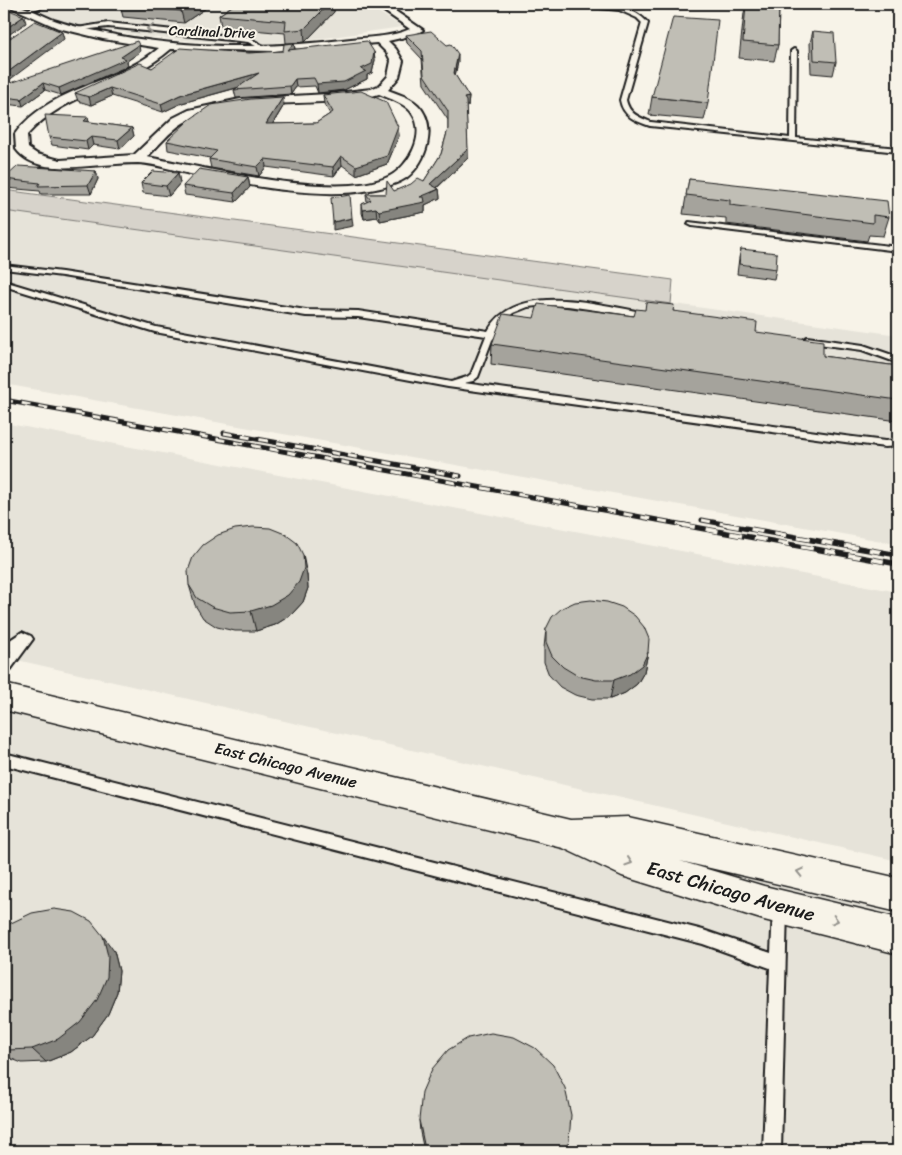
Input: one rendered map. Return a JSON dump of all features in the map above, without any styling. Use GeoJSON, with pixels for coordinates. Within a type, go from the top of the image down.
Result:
{"type":"FeatureCollection","features":[{"type":"Feature","properties":{"kind":"main road","name":"East Chicago Avenue"},"geometry":{"type":"LineString","coordinates":[[4,697],[569,834],[622,860],[780,907],[898,936]]}},
{"type":"Feature","properties":{"kind":"main road","name":"East Chicago Avenue"},"geometry":{"type":"LineString","coordinates":[[569,834],[628,832],[898,895]]}},
{"type":"Feature","properties":{"kind":"street","name":"Cardinal Drive"},"geometry":{"type":"LineString","coordinates":[[10,4],[25,11],[37,21],[113,38],[169,45],[266,49],[378,38],[418,30],[379,4]]}},
{"type":"Feature","properties":{"kind":"street"},"geometry":{"type":"LineString","coordinates":[[378,38],[392,51],[398,62],[393,77],[379,90]]}},
{"type":"Feature","properties":{"kind":"street"},"geometry":{"type":"LineString","coordinates":[[136,160],[178,121],[202,110],[240,103],[302,100],[379,90],[412,106],[420,116],[423,131],[414,164],[400,176],[380,184],[354,189],[318,188],[236,177],[136,160],[76,163],[38,160],[32,158],[22,149],[21,134],[34,119],[58,102],[84,89],[135,70],[169,45]]}},
{"type":"Feature","properties":{"kind":"street"},"geometry":{"type":"LineString","coordinates":[[302,100],[303,115]]}},
{"type":"Feature","properties":{"kind":"lane"},"geometry":{"type":"LineString","coordinates":[[25,11],[48,4]]}},
{"type":"Feature","properties":{"kind":"lane"},"geometry":{"type":"LineString","coordinates":[[563,4],[622,9],[642,18],[646,23],[623,100],[625,109],[635,118],[662,126],[898,150]]}},
{"type":"Feature","properties":{"kind":"lane"},"geometry":{"type":"LineString","coordinates":[[74,29],[108,25],[249,40],[266,49]]}},
{"type":"Feature","properties":{"kind":"lane"},"geometry":{"type":"LineString","coordinates":[[793,140],[794,51]]}},
{"type":"Feature","properties":{"kind":"lane"},"geometry":{"type":"LineString","coordinates":[[692,224],[898,249]]}},
{"type":"Feature","properties":{"kind":"lane"},"geometry":{"type":"LineString","coordinates":[[4,267],[62,274],[306,313],[358,314],[493,334]]}},
{"type":"Feature","properties":{"kind":"lane"},"geometry":{"type":"LineString","coordinates":[[4,283],[156,329],[448,384],[845,439],[885,444],[898,443]]}},
{"type":"Feature","properties":{"kind":"lane"},"geometry":{"type":"LineString","coordinates":[[448,384],[470,379],[476,374],[498,321],[526,304],[551,302],[658,318]]}},
{"type":"Feature","properties":{"kind":"lane"},"geometry":{"type":"LineString","coordinates":[[794,338],[863,348],[898,360]]}},
{"type":"Feature","properties":{"kind":"lane"},"geometry":{"type":"LineString","coordinates":[[4,650],[22,637],[27,639],[4,670]]}},
{"type":"Feature","properties":{"kind":"lane"},"geometry":{"type":"LineString","coordinates":[[4,759],[702,937],[779,962]]}},
{"type":"Feature","properties":{"kind":"lane"},"geometry":{"type":"LineString","coordinates":[[772,1151],[780,907]]}},
{"type":"Feature","properties":{"kind":"shaded area"},"geometry":{"type":"Polygon","coordinates":[[[20,4],[366,4],[402,27],[311,40],[270,43],[193,41],[149,37],[65,23],[20,4]]]}},
{"type":"Feature","properties":{"kind":"shaded area"},"geometry":{"type":"Polygon","coordinates":[[[4,190],[673,280],[671,304],[4,211],[4,190]]]}},
{"type":"Feature","properties":{"kind":"shaded area"},"geometry":{"type":"Polygon","coordinates":[[[4,211],[898,335],[898,544],[4,384],[4,211]]]}},
{"type":"Feature","properties":{"kind":"shaded area"},"geometry":{"type":"Polygon","coordinates":[[[4,423],[898,592],[898,861],[4,657],[4,423]]]}},
{"type":"Feature","properties":{"kind":"shaded area"},"geometry":{"type":"Polygon","coordinates":[[[4,697],[898,914],[898,1151],[4,1151],[4,697]]]}},
{"type":"Feature","properties":{"kind":"building"},"geometry":{"type":"Polygon","coordinates":[[[192,4],[181,11],[120,5],[192,4]]]}},
{"type":"Feature","properties":{"kind":"building"},"geometry":{"type":"Polygon","coordinates":[[[235,4],[329,4],[304,29],[285,31],[286,21],[219,15],[235,4]]]}},
{"type":"Feature","properties":{"kind":"building"},"geometry":{"type":"Polygon","coordinates":[[[746,4],[779,4],[778,45],[743,42],[746,4]]]}},
{"type":"Feature","properties":{"kind":"building"},"geometry":{"type":"Polygon","coordinates":[[[4,8],[24,16],[4,30],[4,8]]]}},
{"type":"Feature","properties":{"kind":"building"},"geometry":{"type":"Polygon","coordinates":[[[673,17],[718,20],[708,103],[652,97],[673,17]]]}},
{"type":"Feature","properties":{"kind":"building"},"geometry":{"type":"Polygon","coordinates":[[[35,21],[62,32],[4,75],[4,42],[35,21]]]}},
{"type":"Feature","properties":{"kind":"building"},"geometry":{"type":"Polygon","coordinates":[[[431,31],[447,45],[451,44],[458,54],[454,73],[469,97],[464,98],[466,101],[468,149],[430,184],[439,189],[420,197],[424,197],[425,202],[379,211],[376,208],[363,210],[362,204],[371,200],[366,194],[386,194],[387,181],[394,191],[411,184],[418,178],[424,181],[441,154],[448,129],[448,111],[424,75],[422,51],[406,35],[431,31]]]}},
{"type":"Feature","properties":{"kind":"building"},"geometry":{"type":"Polygon","coordinates":[[[813,31],[834,33],[836,62],[814,60],[813,31]]]}},
{"type":"Feature","properties":{"kind":"building"},"geometry":{"type":"Polygon","coordinates":[[[137,41],[139,45],[121,57],[126,59],[59,88],[43,83],[21,99],[4,97],[4,85],[137,41]]]}},
{"type":"Feature","properties":{"kind":"building"},"geometry":{"type":"Polygon","coordinates":[[[367,41],[374,52],[372,64],[361,69],[366,71],[344,82],[317,84],[314,78],[295,79],[290,86],[234,90],[259,73],[180,95],[161,104],[110,88],[89,97],[75,93],[140,63],[152,68],[180,48],[249,53],[283,51],[284,44],[294,43],[288,50],[367,41]]]}},
{"type":"Feature","properties":{"kind":"building"},"geometry":{"type":"Polygon","coordinates":[[[361,91],[386,102],[398,127],[387,156],[356,166],[341,156],[333,167],[265,159],[257,167],[209,159],[217,151],[167,141],[189,120],[211,105],[251,99],[283,97],[266,124],[316,123],[333,112],[323,95],[361,91]]]}},
{"type":"Feature","properties":{"kind":"building"},"geometry":{"type":"Polygon","coordinates":[[[45,115],[88,117],[84,121],[132,128],[118,140],[91,137],[86,141],[49,137],[45,115]]]}},
{"type":"Feature","properties":{"kind":"building"},"geometry":{"type":"Polygon","coordinates":[[[18,166],[96,171],[88,185],[38,186],[40,183],[4,179],[18,166]]]}},
{"type":"Feature","properties":{"kind":"building"},"geometry":{"type":"Polygon","coordinates":[[[199,169],[248,177],[234,193],[183,186],[199,169]]]}},
{"type":"Feature","properties":{"kind":"building"},"geometry":{"type":"Polygon","coordinates":[[[153,171],[178,173],[166,186],[141,183],[153,171]]]}},
{"type":"Feature","properties":{"kind":"building"},"geometry":{"type":"Polygon","coordinates":[[[689,179],[887,201],[889,217],[873,215],[873,223],[730,205],[730,200],[686,195],[689,179]]]}},
{"type":"Feature","properties":{"kind":"building"},"geometry":{"type":"Polygon","coordinates":[[[350,195],[352,218],[333,222],[331,198],[350,195]]]}},
{"type":"Feature","properties":{"kind":"building"},"geometry":{"type":"Polygon","coordinates":[[[741,249],[777,253],[776,269],[739,264],[741,249]]]}},
{"type":"Feature","properties":{"kind":"building"},"geometry":{"type":"Polygon","coordinates":[[[646,302],[674,305],[673,311],[757,322],[756,332],[823,341],[823,356],[898,366],[898,400],[492,344],[503,314],[534,318],[538,304],[634,316],[636,309],[645,310],[646,302]]]}},
{"type":"Feature","properties":{"kind":"building"},"geometry":{"type":"Polygon","coordinates":[[[270,528],[285,534],[297,543],[303,555],[304,568],[299,582],[288,595],[271,605],[251,611],[230,612],[212,607],[197,598],[189,585],[188,571],[193,557],[203,545],[218,535],[235,529],[270,528]]]}},
{"type":"Feature","properties":{"kind":"building"},"geometry":{"type":"Polygon","coordinates":[[[591,600],[607,602],[622,607],[635,616],[644,627],[649,639],[648,652],[642,665],[630,674],[614,680],[596,680],[578,676],[563,667],[552,656],[546,642],[546,629],[552,617],[562,608],[575,602],[591,600]]]}},
{"type":"Feature","properties":{"kind":"building"},"geometry":{"type":"Polygon","coordinates":[[[54,909],[74,912],[91,921],[103,936],[108,956],[107,977],[97,1000],[80,1022],[58,1039],[32,1049],[8,1050],[4,1048],[4,929],[11,923],[32,913],[54,909]]]}},
{"type":"Feature","properties":{"kind":"building"},"geometry":{"type":"Polygon","coordinates":[[[491,1033],[514,1037],[535,1048],[553,1065],[565,1088],[571,1115],[569,1141],[565,1151],[427,1151],[425,1149],[419,1120],[422,1092],[432,1069],[448,1050],[468,1038],[491,1033]]]}},
{"type":"Feature","properties":{"kind":"railway"},"geometry":{"type":"LineString","coordinates":[[4,400],[690,526]]}},
{"type":"Feature","properties":{"kind":"railway"},"geometry":{"type":"LineString","coordinates":[[224,433],[460,476]]}},
{"type":"Feature","properties":{"kind":"railway"},"geometry":{"type":"LineString","coordinates":[[702,520],[734,526]]}},
{"type":"Feature","properties":{"kind":"railway"},"geometry":{"type":"LineString","coordinates":[[683,525],[898,564]]}},
{"type":"Feature","properties":{"kind":"railway"},"geometry":{"type":"LineString","coordinates":[[727,525],[898,555]]}}]}
